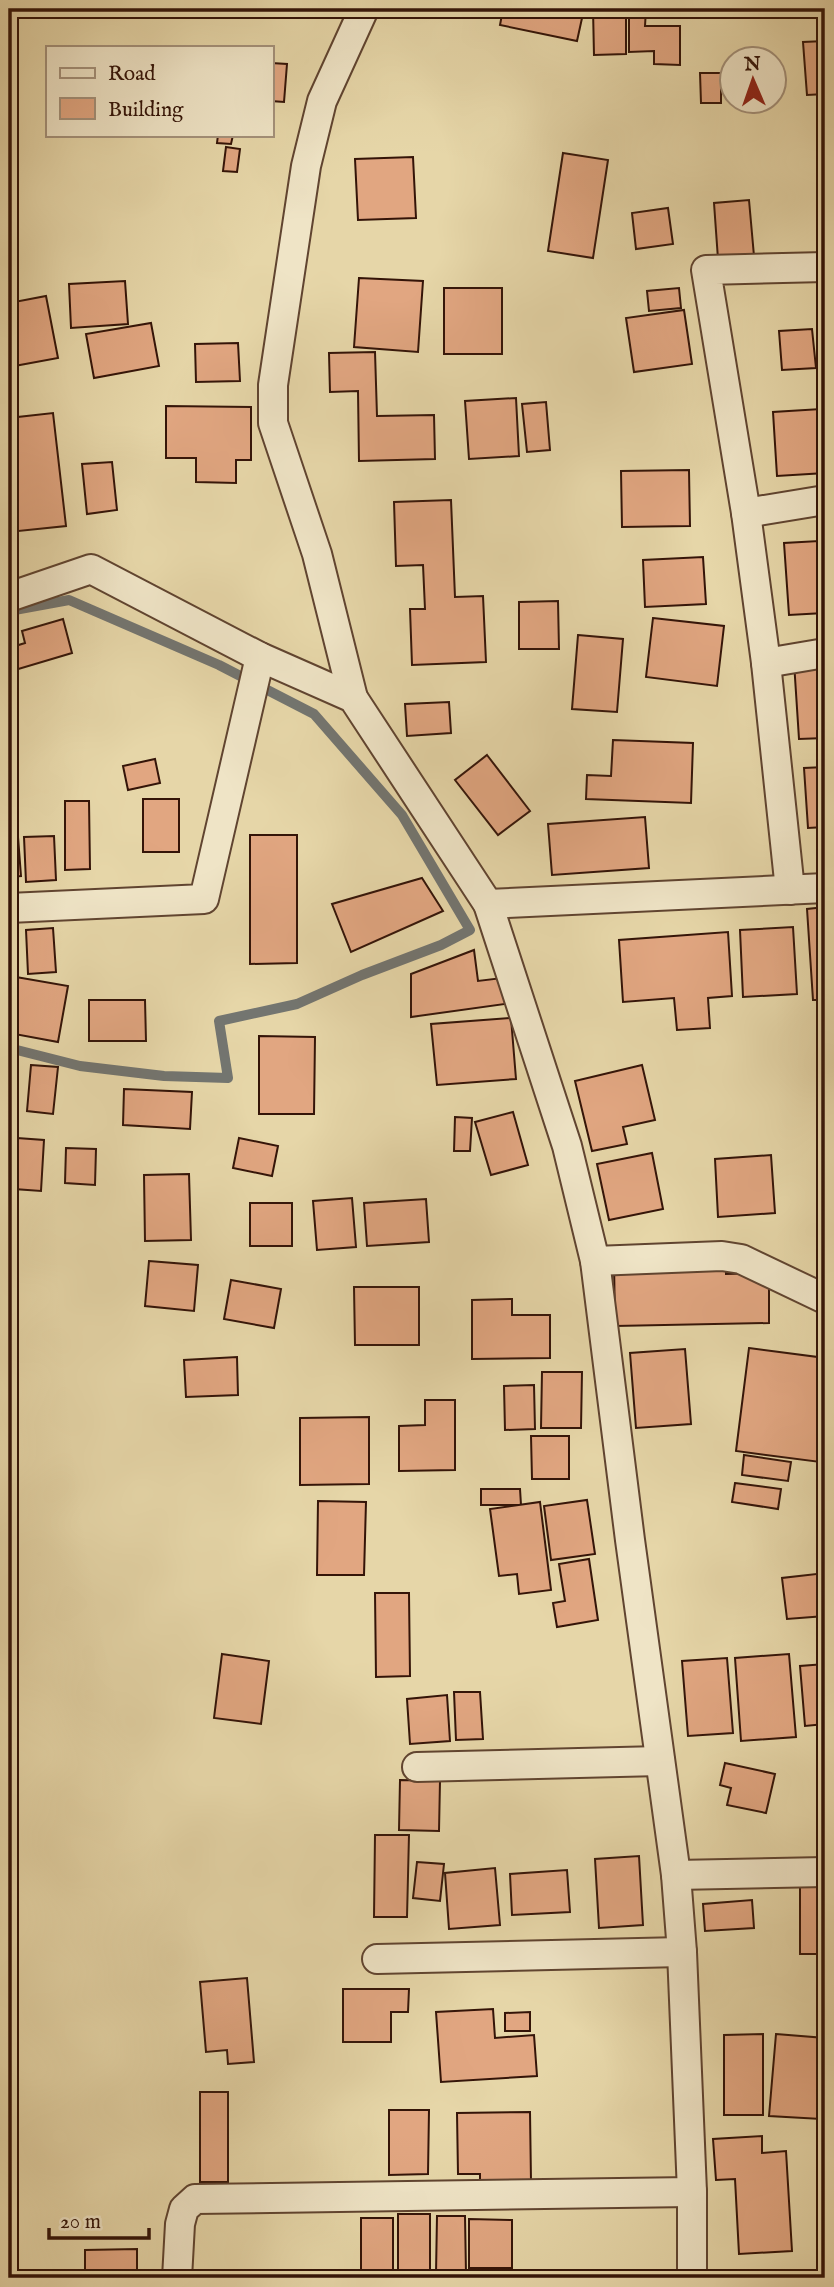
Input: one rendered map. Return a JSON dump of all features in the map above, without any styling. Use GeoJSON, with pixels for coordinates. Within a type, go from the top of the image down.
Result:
{"type":"FeatureCollection","features":[{"type":"Feature","properties":{"kind":"street"},"geometry":{"type":"LineString","coordinates":[[364,9],[322,101],[306,166],[273,385],[272,423],[317,554],[353,698],[488,904],[567,1146],[595,1261],[676,1875],[682,1952],[692,2192],[692,2276]]}},
{"type":"Feature","properties":{"kind":"street"},"geometry":{"type":"LineString","coordinates":[[790,890],[766,663],[746,513],[706,270],[825,267]]}},
{"type":"Feature","properties":{"kind":"street"},"geometry":{"type":"LineString","coordinates":[[746,513],[825,500]]}},
{"type":"Feature","properties":{"kind":"street"},"geometry":{"type":"LineString","coordinates":[[9,597],[91,569],[260,657],[353,698]]}},
{"type":"Feature","properties":{"kind":"street"},"geometry":{"type":"LineString","coordinates":[[766,663],[825,653]]}},
{"type":"Feature","properties":{"kind":"street"},"geometry":{"type":"LineString","coordinates":[[9,908],[204,899],[260,657]]}},
{"type":"Feature","properties":{"kind":"street"},"geometry":{"type":"LineString","coordinates":[[488,904],[825,888]]}},
{"type":"Feature","properties":{"kind":"street"},"geometry":{"type":"LineString","coordinates":[[595,1261],[722,1256],[741,1259],[825,1299]]}},
{"type":"Feature","properties":{"kind":"street"},"geometry":{"type":"LineString","coordinates":[[417,1767],[660,1762]]}},
{"type":"Feature","properties":{"kind":"street"},"geometry":{"type":"LineString","coordinates":[[676,1875],[825,1872]]}},
{"type":"Feature","properties":{"kind":"street"},"geometry":{"type":"LineString","coordinates":[[377,1959],[682,1952]]}},
{"type":"Feature","properties":{"kind":"street"},"geometry":{"type":"LineString","coordinates":[[177,2278],[180,2224],[184,2209],[195,2199],[692,2192]]}},
{"type":"Feature","properties":{"kind":"building"},"geometry":{"type":"Polygon","coordinates":[[[503,9],[584,9],[577,41],[500,25],[503,9]]]}},
{"type":"Feature","properties":{"kind":"building"},"geometry":{"type":"Polygon","coordinates":[[[593,9],[626,9],[626,54],[594,55],[593,9]]]}},
{"type":"Feature","properties":{"kind":"building"},"geometry":{"type":"Polygon","coordinates":[[[629,9],[646,9],[645,26],[680,26],[680,65],[654,64],[654,51],[629,52],[629,9]]]}},
{"type":"Feature","properties":{"kind":"building"},"geometry":{"type":"Polygon","coordinates":[[[825,41],[825,94],[807,95],[803,42],[825,41]]]}},
{"type":"Feature","properties":{"kind":"building"},"geometry":{"type":"Polygon","coordinates":[[[273,63],[287,64],[284,102],[273,101],[273,63]]]}},
{"type":"Feature","properties":{"kind":"building"},"geometry":{"type":"Polygon","coordinates":[[[700,73],[718,73],[718,103],[701,103],[700,73]]]}},
{"type":"Feature","properties":{"kind":"building"},"geometry":{"type":"Polygon","coordinates":[[[218,136],[233,136],[231,144],[217,143],[218,136]]]}},
{"type":"Feature","properties":{"kind":"building"},"geometry":{"type":"Polygon","coordinates":[[[226,147],[240,149],[237,172],[223,171],[226,147]]]}},
{"type":"Feature","properties":{"kind":"building"},"geometry":{"type":"Polygon","coordinates":[[[563,153],[608,160],[593,258],[548,251],[563,153]]]}},
{"type":"Feature","properties":{"kind":"building"},"geometry":{"type":"Polygon","coordinates":[[[413,157],[416,218],[358,220],[355,159],[413,157]]]}},
{"type":"Feature","properties":{"kind":"building"},"geometry":{"type":"Polygon","coordinates":[[[749,200],[754,256],[718,259],[714,203],[749,200]]]}},
{"type":"Feature","properties":{"kind":"building"},"geometry":{"type":"Polygon","coordinates":[[[668,208],[673,244],[636,249],[632,213],[668,208]]]}},
{"type":"Feature","properties":{"kind":"building"},"geometry":{"type":"Polygon","coordinates":[[[359,278],[423,281],[418,352],[354,347],[359,278]]]}},
{"type":"Feature","properties":{"kind":"building"},"geometry":{"type":"Polygon","coordinates":[[[125,281],[128,324],[71,328],[69,284],[125,281]]]}},
{"type":"Feature","properties":{"kind":"building"},"geometry":{"type":"Polygon","coordinates":[[[444,288],[502,288],[502,354],[444,354],[444,288]]]}},
{"type":"Feature","properties":{"kind":"building"},"geometry":{"type":"Polygon","coordinates":[[[679,288],[681,308],[649,311],[647,291],[679,288]]]}},
{"type":"Feature","properties":{"kind":"building"},"geometry":{"type":"Polygon","coordinates":[[[46,296],[58,358],[9,367],[9,303],[46,296]]]}},
{"type":"Feature","properties":{"kind":"building"},"geometry":{"type":"Polygon","coordinates":[[[684,310],[692,364],[634,372],[626,318],[684,310]]]}},
{"type":"Feature","properties":{"kind":"building"},"geometry":{"type":"Polygon","coordinates":[[[151,323],[159,366],[94,378],[86,334],[151,323]]]}},
{"type":"Feature","properties":{"kind":"building"},"geometry":{"type":"Polygon","coordinates":[[[812,329],[816,368],[782,370],[779,331],[812,329]]]}},
{"type":"Feature","properties":{"kind":"building"},"geometry":{"type":"Polygon","coordinates":[[[238,343],[240,381],[196,382],[195,344],[238,343]]]}},
{"type":"Feature","properties":{"kind":"building"},"geometry":{"type":"Polygon","coordinates":[[[375,352],[377,416],[434,415],[435,459],[359,461],[358,391],[330,392],[329,353],[375,352]]]}},
{"type":"Feature","properties":{"kind":"building"},"geometry":{"type":"Polygon","coordinates":[[[516,398],[519,456],[469,459],[465,401],[516,398]]]}},
{"type":"Feature","properties":{"kind":"building"},"geometry":{"type":"Polygon","coordinates":[[[546,402],[550,450],[527,452],[522,404],[546,402]]]}},
{"type":"Feature","properties":{"kind":"building"},"geometry":{"type":"Polygon","coordinates":[[[166,406],[251,407],[251,460],[236,460],[236,483],[196,482],[196,458],[166,458],[166,406]]]}},
{"type":"Feature","properties":{"kind":"building"},"geometry":{"type":"Polygon","coordinates":[[[821,409],[825,473],[777,476],[773,412],[821,409]]]}},
{"type":"Feature","properties":{"kind":"building"},"geometry":{"type":"Polygon","coordinates":[[[53,413],[66,526],[9,532],[9,418],[53,413]]]}},
{"type":"Feature","properties":{"kind":"building"},"geometry":{"type":"Polygon","coordinates":[[[112,462],[117,510],[87,514],[82,464],[112,462]]]}},
{"type":"Feature","properties":{"kind":"building"},"geometry":{"type":"Polygon","coordinates":[[[689,470],[690,526],[622,527],[621,471],[689,470]]]}},
{"type":"Feature","properties":{"kind":"building"},"geometry":{"type":"Polygon","coordinates":[[[451,500],[455,597],[483,596],[486,662],[412,665],[410,609],[425,609],[423,565],[396,566],[394,502],[451,500]]]}},
{"type":"Feature","properties":{"kind":"building"},"geometry":{"type":"Polygon","coordinates":[[[819,541],[824,613],[789,615],[784,543],[819,541]]]}},
{"type":"Feature","properties":{"kind":"building"},"geometry":{"type":"Polygon","coordinates":[[[703,557],[706,604],[645,607],[643,560],[703,557]]]}},
{"type":"Feature","properties":{"kind":"building"},"geometry":{"type":"Polygon","coordinates":[[[558,601],[559,649],[519,649],[519,602],[558,601]]]}},
{"type":"Feature","properties":{"kind":"building"},"geometry":{"type":"Polygon","coordinates":[[[653,618],[724,626],[717,686],[646,677],[653,618]]]}},
{"type":"Feature","properties":{"kind":"building"},"geometry":{"type":"Polygon","coordinates":[[[63,619],[72,653],[15,670],[9,648],[25,643],[22,631],[63,619]]]}},
{"type":"Feature","properties":{"kind":"building"},"geometry":{"type":"Polygon","coordinates":[[[578,635],[623,639],[617,712],[572,709],[578,635]]]}},
{"type":"Feature","properties":{"kind":"building"},"geometry":{"type":"Polygon","coordinates":[[[825,660],[825,738],[799,739],[794,662],[825,660]]]}},
{"type":"Feature","properties":{"kind":"building"},"geometry":{"type":"Polygon","coordinates":[[[449,702],[451,733],[407,736],[405,704],[449,702]]]}},
{"type":"Feature","properties":{"kind":"building"},"geometry":{"type":"Polygon","coordinates":[[[613,740],[693,743],[691,803],[586,799],[587,775],[611,776],[613,740]]]}},
{"type":"Feature","properties":{"kind":"building"},"geometry":{"type":"Polygon","coordinates":[[[487,755],[530,811],[498,835],[455,780],[487,755]]]}},
{"type":"Feature","properties":{"kind":"building"},"geometry":{"type":"Polygon","coordinates":[[[155,759],[160,783],[128,790],[123,766],[155,759]]]}},
{"type":"Feature","properties":{"kind":"building"},"geometry":{"type":"Polygon","coordinates":[[[825,767],[825,827],[808,828],[804,768],[825,767]]]}},
{"type":"Feature","properties":{"kind":"building"},"geometry":{"type":"Polygon","coordinates":[[[143,799],[179,799],[179,852],[143,852],[143,799]]]}},
{"type":"Feature","properties":{"kind":"building"},"geometry":{"type":"Polygon","coordinates":[[[65,801],[89,801],[90,869],[65,870],[65,801]]]}},
{"type":"Feature","properties":{"kind":"building"},"geometry":{"type":"Polygon","coordinates":[[[645,817],[649,868],[552,875],[548,824],[645,817]]]}},
{"type":"Feature","properties":{"kind":"building"},"geometry":{"type":"Polygon","coordinates":[[[250,835],[297,835],[297,963],[250,964],[250,835]]]}},
{"type":"Feature","properties":{"kind":"building"},"geometry":{"type":"Polygon","coordinates":[[[54,836],[56,880],[26,882],[24,837],[54,836]]]}},
{"type":"Feature","properties":{"kind":"building"},"geometry":{"type":"Polygon","coordinates":[[[18,837],[21,876],[9,877],[9,838],[18,837]]]}},
{"type":"Feature","properties":{"kind":"building"},"geometry":{"type":"Polygon","coordinates":[[[422,878],[443,911],[351,952],[332,904],[422,878]]]}},
{"type":"Feature","properties":{"kind":"building"},"geometry":{"type":"Polygon","coordinates":[[[825,907],[825,1000],[813,1000],[807,909],[825,907]]]}},
{"type":"Feature","properties":{"kind":"building"},"geometry":{"type":"Polygon","coordinates":[[[793,927],[797,994],[743,997],[740,930],[793,927]]]}},
{"type":"Feature","properties":{"kind":"building"},"geometry":{"type":"Polygon","coordinates":[[[53,928],[56,972],[28,974],[26,930],[53,928]]]}},
{"type":"Feature","properties":{"kind":"building"},"geometry":{"type":"Polygon","coordinates":[[[728,932],[732,996],[708,998],[710,1028],[677,1030],[674,998],[623,1002],[619,940],[728,932]]]}},
{"type":"Feature","properties":{"kind":"building"},"geometry":{"type":"Polygon","coordinates":[[[474,950],[478,981],[502,978],[505,1004],[411,1017],[411,974],[474,950]]]}},
{"type":"Feature","properties":{"kind":"building"},"geometry":{"type":"Polygon","coordinates":[[[16,977],[68,986],[58,1042],[9,1033],[9,1015],[16,977]]]}},
{"type":"Feature","properties":{"kind":"building"},"geometry":{"type":"Polygon","coordinates":[[[89,1000],[145,1000],[146,1041],[89,1041],[89,1000]]]}},
{"type":"Feature","properties":{"kind":"building"},"geometry":{"type":"Polygon","coordinates":[[[511,1018],[516,1079],[437,1085],[431,1024],[511,1018]]]}},
{"type":"Feature","properties":{"kind":"building"},"geometry":{"type":"Polygon","coordinates":[[[259,1036],[315,1037],[314,1114],[259,1114],[259,1036]]]}},
{"type":"Feature","properties":{"kind":"building"},"geometry":{"type":"Polygon","coordinates":[[[31,1065],[58,1067],[53,1114],[27,1111],[31,1065]]]}},
{"type":"Feature","properties":{"kind":"building"},"geometry":{"type":"Polygon","coordinates":[[[642,1065],[655,1120],[623,1127],[627,1144],[592,1151],[575,1081],[642,1065]]]}},
{"type":"Feature","properties":{"kind":"building"},"geometry":{"type":"Polygon","coordinates":[[[124,1089],[192,1092],[190,1129],[123,1125],[124,1089]]]}},
{"type":"Feature","properties":{"kind":"building"},"geometry":{"type":"Polygon","coordinates":[[[513,1112],[528,1165],[491,1175],[475,1122],[513,1112]]]}},
{"type":"Feature","properties":{"kind":"building"},"geometry":{"type":"Polygon","coordinates":[[[455,1117],[472,1118],[470,1151],[454,1151],[455,1117]]]}},
{"type":"Feature","properties":{"kind":"building"},"geometry":{"type":"Polygon","coordinates":[[[17,1138],[44,1140],[41,1191],[14,1189],[17,1138]]]}},
{"type":"Feature","properties":{"kind":"building"},"geometry":{"type":"Polygon","coordinates":[[[239,1138],[278,1146],[272,1176],[233,1168],[239,1138]]]}},
{"type":"Feature","properties":{"kind":"building"},"geometry":{"type":"Polygon","coordinates":[[[66,1148],[96,1149],[95,1185],[65,1183],[66,1148]]]}},
{"type":"Feature","properties":{"kind":"building"},"geometry":{"type":"Polygon","coordinates":[[[652,1153],[663,1209],[609,1220],[597,1164],[652,1153]]]}},
{"type":"Feature","properties":{"kind":"building"},"geometry":{"type":"Polygon","coordinates":[[[771,1155],[775,1213],[718,1217],[715,1159],[771,1155]]]}},
{"type":"Feature","properties":{"kind":"building"},"geometry":{"type":"Polygon","coordinates":[[[189,1174],[191,1240],[145,1241],[144,1175],[189,1174]]]}},
{"type":"Feature","properties":{"kind":"building"},"geometry":{"type":"Polygon","coordinates":[[[352,1198],[356,1247],[317,1250],[313,1201],[352,1198]]]}},
{"type":"Feature","properties":{"kind":"building"},"geometry":{"type":"Polygon","coordinates":[[[426,1199],[429,1242],[367,1246],[364,1203],[426,1199]]]}},
{"type":"Feature","properties":{"kind":"building"},"geometry":{"type":"Polygon","coordinates":[[[250,1203],[292,1203],[292,1246],[250,1246],[250,1203]]]}},
{"type":"Feature","properties":{"kind":"building"},"geometry":{"type":"Polygon","coordinates":[[[726,1260],[726,1274],[769,1273],[769,1323],[615,1326],[614,1262],[726,1260]]]}},
{"type":"Feature","properties":{"kind":"building"},"geometry":{"type":"Polygon","coordinates":[[[149,1261],[198,1265],[194,1311],[145,1306],[149,1261]]]}},
{"type":"Feature","properties":{"kind":"building"},"geometry":{"type":"Polygon","coordinates":[[[231,1280],[281,1289],[274,1328],[224,1319],[231,1280]]]}},
{"type":"Feature","properties":{"kind":"building"},"geometry":{"type":"Polygon","coordinates":[[[354,1287],[419,1287],[419,1345],[355,1345],[354,1287]]]}},
{"type":"Feature","properties":{"kind":"building"},"geometry":{"type":"Polygon","coordinates":[[[512,1299],[512,1315],[550,1315],[550,1358],[472,1359],[472,1300],[512,1299]]]}},
{"type":"Feature","properties":{"kind":"building"},"geometry":{"type":"Polygon","coordinates":[[[749,1348],[825,1358],[825,1424],[820,1462],[736,1451],[749,1348]]]}},
{"type":"Feature","properties":{"kind":"building"},"geometry":{"type":"Polygon","coordinates":[[[685,1349],[691,1424],[636,1428],[630,1353],[685,1349]]]}},
{"type":"Feature","properties":{"kind":"building"},"geometry":{"type":"Polygon","coordinates":[[[237,1357],[238,1395],[186,1397],[184,1360],[237,1357]]]}},
{"type":"Feature","properties":{"kind":"building"},"geometry":{"type":"Polygon","coordinates":[[[542,1372],[582,1372],[581,1428],[541,1428],[542,1372]]]}},
{"type":"Feature","properties":{"kind":"building"},"geometry":{"type":"Polygon","coordinates":[[[534,1385],[535,1429],[505,1430],[504,1386],[534,1385]]]}},
{"type":"Feature","properties":{"kind":"building"},"geometry":{"type":"Polygon","coordinates":[[[425,1400],[455,1400],[455,1470],[399,1471],[399,1426],[425,1425],[425,1400]]]}},
{"type":"Feature","properties":{"kind":"building"},"geometry":{"type":"Polygon","coordinates":[[[369,1417],[369,1484],[300,1485],[300,1418],[369,1417]]]}},
{"type":"Feature","properties":{"kind":"building"},"geometry":{"type":"Polygon","coordinates":[[[531,1436],[569,1436],[569,1479],[532,1479],[531,1436]]]}},
{"type":"Feature","properties":{"kind":"building"},"geometry":{"type":"Polygon","coordinates":[[[744,1455],[791,1462],[788,1481],[742,1475],[744,1455]]]}},
{"type":"Feature","properties":{"kind":"building"},"geometry":{"type":"Polygon","coordinates":[[[735,1483],[781,1489],[778,1509],[732,1502],[735,1483]]]}},
{"type":"Feature","properties":{"kind":"building"},"geometry":{"type":"Polygon","coordinates":[[[481,1489],[520,1489],[521,1505],[481,1505],[481,1489]]]}},
{"type":"Feature","properties":{"kind":"building"},"geometry":{"type":"Polygon","coordinates":[[[587,1500],[595,1554],[551,1560],[544,1506],[587,1500]]]}},
{"type":"Feature","properties":{"kind":"building"},"geometry":{"type":"Polygon","coordinates":[[[318,1501],[366,1502],[364,1575],[317,1575],[318,1501]]]}},
{"type":"Feature","properties":{"kind":"building"},"geometry":{"type":"Polygon","coordinates":[[[540,1502],[551,1590],[519,1594],[517,1574],[499,1576],[490,1509],[540,1502]]]}},
{"type":"Feature","properties":{"kind":"building"},"geometry":{"type":"Polygon","coordinates":[[[589,1559],[598,1620],[557,1627],[553,1603],[565,1601],[559,1564],[589,1559]]]}},
{"type":"Feature","properties":{"kind":"building"},"geometry":{"type":"Polygon","coordinates":[[[825,1573],[825,1616],[787,1619],[782,1578],[825,1573]]]}},
{"type":"Feature","properties":{"kind":"building"},"geometry":{"type":"Polygon","coordinates":[[[375,1593],[409,1593],[410,1676],[376,1677],[375,1593]]]}},
{"type":"Feature","properties":{"kind":"building"},"geometry":{"type":"Polygon","coordinates":[[[222,1654],[269,1661],[261,1724],[214,1718],[222,1654]]]}},
{"type":"Feature","properties":{"kind":"building"},"geometry":{"type":"Polygon","coordinates":[[[789,1654],[796,1737],[741,1741],[735,1658],[789,1654]]]}},
{"type":"Feature","properties":{"kind":"building"},"geometry":{"type":"Polygon","coordinates":[[[727,1658],[733,1733],[688,1736],[682,1661],[727,1658]]]}},
{"type":"Feature","properties":{"kind":"building"},"geometry":{"type":"Polygon","coordinates":[[[825,1664],[825,1724],[805,1726],[800,1666],[825,1664]]]}},
{"type":"Feature","properties":{"kind":"building"},"geometry":{"type":"Polygon","coordinates":[[[454,1692],[480,1692],[483,1739],[456,1740],[454,1692]]]}},
{"type":"Feature","properties":{"kind":"building"},"geometry":{"type":"Polygon","coordinates":[[[447,1695],[450,1741],[410,1744],[407,1699],[447,1695]]]}},
{"type":"Feature","properties":{"kind":"building"},"geometry":{"type":"Polygon","coordinates":[[[725,1763],[775,1774],[766,1813],[727,1805],[731,1788],[720,1785],[725,1763]]]}},
{"type":"Feature","properties":{"kind":"building"},"geometry":{"type":"Polygon","coordinates":[[[400,1780],[440,1781],[439,1831],[399,1830],[400,1780]]]}},
{"type":"Feature","properties":{"kind":"building"},"geometry":{"type":"Polygon","coordinates":[[[375,1835],[409,1835],[407,1917],[374,1917],[375,1835]]]}},
{"type":"Feature","properties":{"kind":"building"},"geometry":{"type":"Polygon","coordinates":[[[639,1856],[643,1925],[599,1928],[595,1859],[639,1856]]]}},
{"type":"Feature","properties":{"kind":"building"},"geometry":{"type":"Polygon","coordinates":[[[417,1862],[444,1864],[440,1901],[413,1898],[417,1862]]]}},
{"type":"Feature","properties":{"kind":"building"},"geometry":{"type":"Polygon","coordinates":[[[495,1868],[500,1925],[449,1929],[445,1873],[495,1868]]]}},
{"type":"Feature","properties":{"kind":"building"},"geometry":{"type":"Polygon","coordinates":[[[567,1870],[570,1912],[512,1915],[510,1874],[567,1870]]]}},
{"type":"Feature","properties":{"kind":"building"},"geometry":{"type":"Polygon","coordinates":[[[825,1875],[825,1954],[800,1954],[800,1876],[825,1875]]]}},
{"type":"Feature","properties":{"kind":"building"},"geometry":{"type":"Polygon","coordinates":[[[752,1900],[754,1928],[705,1931],[703,1904],[752,1900]]]}},
{"type":"Feature","properties":{"kind":"building"},"geometry":{"type":"Polygon","coordinates":[[[247,1978],[254,2062],[228,2064],[227,2050],[206,2052],[200,1982],[247,1978]]]}},
{"type":"Feature","properties":{"kind":"building"},"geometry":{"type":"Polygon","coordinates":[[[343,1989],[409,1989],[408,2012],[391,2012],[391,2042],[343,2042],[343,1989]]]}},
{"type":"Feature","properties":{"kind":"building"},"geometry":{"type":"Polygon","coordinates":[[[493,2009],[495,2038],[534,2035],[537,2076],[441,2082],[436,2012],[493,2009]]]}},
{"type":"Feature","properties":{"kind":"building"},"geometry":{"type":"Polygon","coordinates":[[[530,2012],[530,2031],[505,2031],[505,2013],[530,2012]]]}},
{"type":"Feature","properties":{"kind":"building"},"geometry":{"type":"Polygon","coordinates":[[[763,2034],[763,2115],[724,2115],[724,2035],[763,2034]]]}},
{"type":"Feature","properties":{"kind":"building"},"geometry":{"type":"Polygon","coordinates":[[[776,2034],[825,2038],[821,2119],[769,2116],[776,2034]]]}},
{"type":"Feature","properties":{"kind":"building"},"geometry":{"type":"Polygon","coordinates":[[[200,2092],[228,2092],[228,2182],[200,2182],[200,2092]]]}},
{"type":"Feature","properties":{"kind":"building"},"geometry":{"type":"Polygon","coordinates":[[[389,2110],[429,2110],[428,2174],[389,2175],[389,2110]]]}},
{"type":"Feature","properties":{"kind":"building"},"geometry":{"type":"Polygon","coordinates":[[[530,2112],[531,2182],[480,2183],[480,2174],[458,2174],[457,2113],[530,2112]]]}},
{"type":"Feature","properties":{"kind":"building"},"geometry":{"type":"Polygon","coordinates":[[[762,2136],[762,2153],[786,2151],[792,2251],[739,2254],[735,2179],[716,2180],[713,2139],[762,2136]]]}},
{"type":"Feature","properties":{"kind":"building"},"geometry":{"type":"Polygon","coordinates":[[[398,2214],[430,2214],[430,2278],[398,2278],[398,2214]]]}},
{"type":"Feature","properties":{"kind":"building"},"geometry":{"type":"Polygon","coordinates":[[[437,2216],[465,2216],[466,2274],[436,2274],[437,2216]]]}},
{"type":"Feature","properties":{"kind":"building"},"geometry":{"type":"Polygon","coordinates":[[[361,2218],[393,2218],[393,2278],[361,2278],[361,2218]]]}},
{"type":"Feature","properties":{"kind":"building"},"geometry":{"type":"Polygon","coordinates":[[[469,2219],[512,2220],[512,2268],[469,2268],[469,2219]]]}},
{"type":"Feature","properties":{"kind":"building"},"geometry":{"type":"Polygon","coordinates":[[[137,2249],[137,2278],[85,2278],[85,2250],[137,2249]]]}},
{"type":"Feature","properties":{"kind":"waterway"},"geometry":{"type":"LineString","coordinates":[[9,611],[69,600],[219,665],[314,714],[402,815],[470,930],[441,945],[362,975],[297,1004],[219,1021],[228,1078],[164,1076],[80,1066],[9,1048]]}}]}
